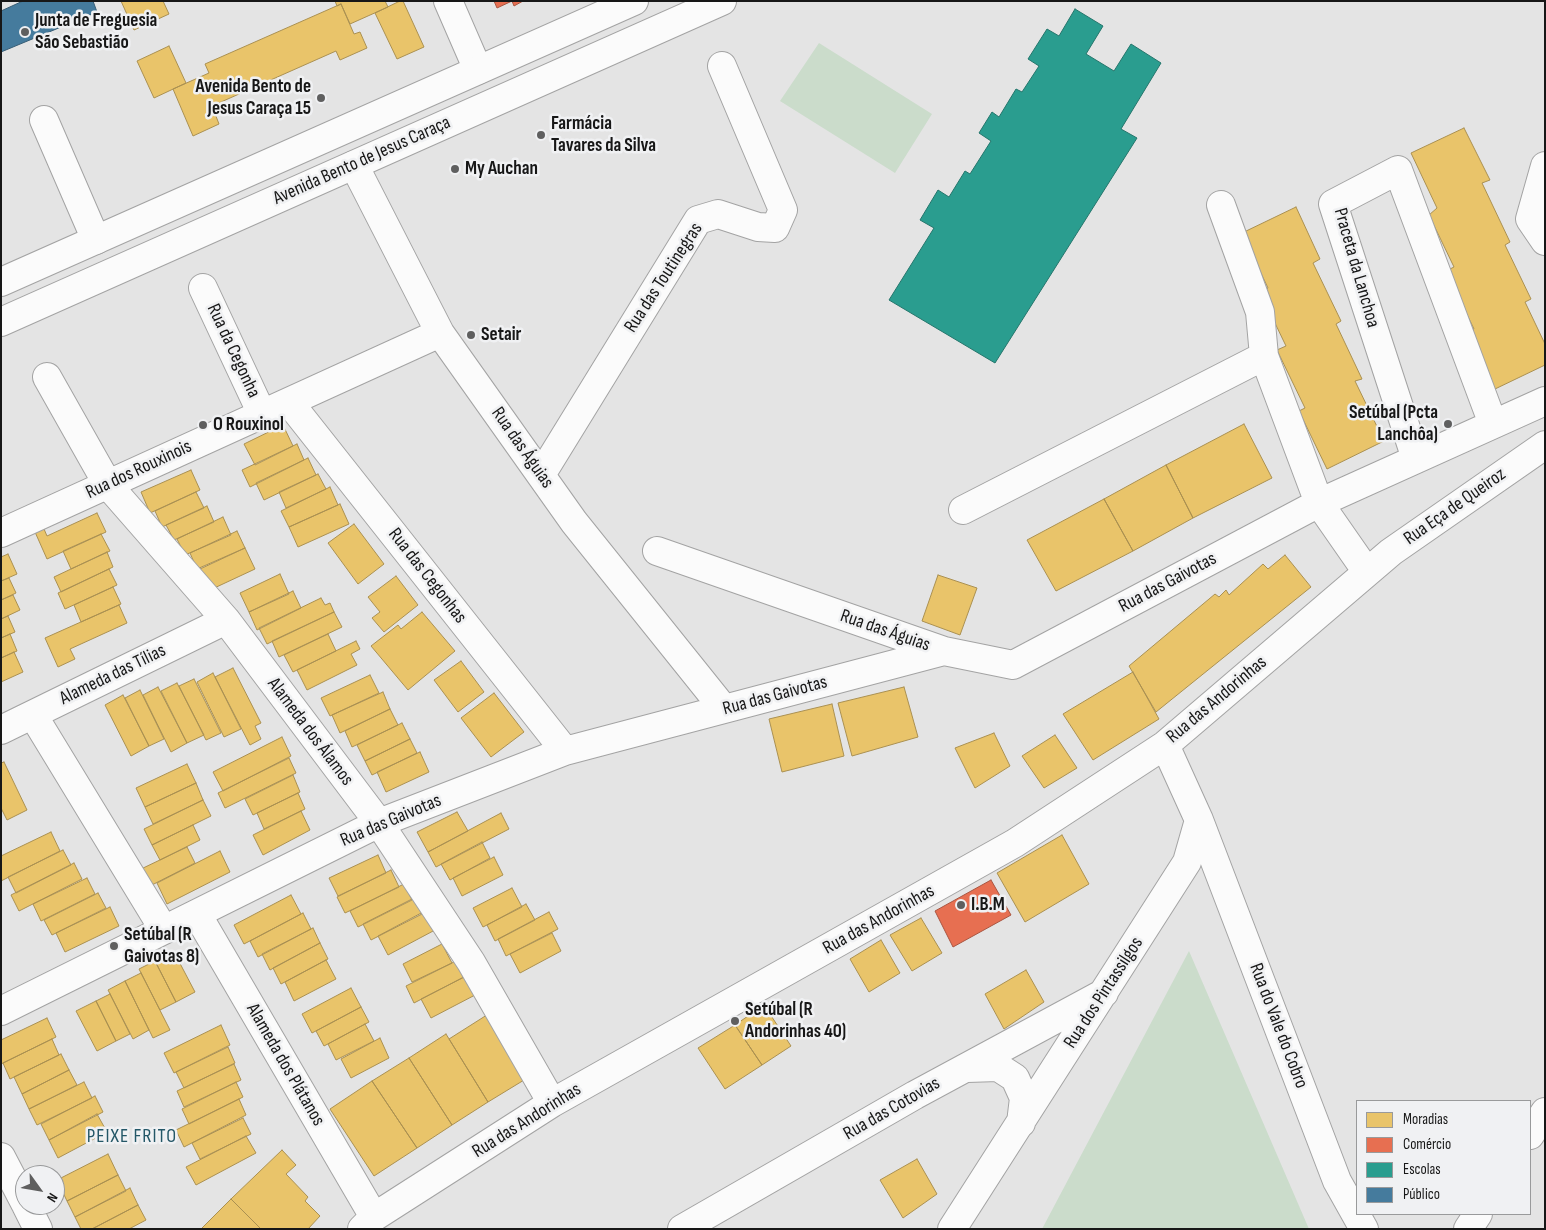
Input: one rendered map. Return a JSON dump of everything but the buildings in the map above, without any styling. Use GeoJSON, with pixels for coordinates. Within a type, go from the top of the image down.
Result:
{"type":"FeatureCollection","features":[{"type":"Feature","properties":{"kind":"street"},"geometry":{"type":"LineString","coordinates":[[448,1],[478,70]]}},
{"type":"Feature","properties":{"kind":"street","name":"Avenida Bento de Jesus Caraça"},"geometry":{"type":"LineString","coordinates":[[1,282],[634,1]]}},
{"type":"Feature","properties":{"kind":"street","name":"Avenida Bento de Jesus Caraça"},"geometry":{"type":"LineString","coordinates":[[1,322],[722,1]]}},
{"type":"Feature","properties":{"kind":"street","name":"Rua das Toutinegras"},"geometry":{"type":"LineString","coordinates":[[541,475],[698,220],[718,214],[758,227],[775,228],[783,210],[722,66]]}},
{"type":"Feature","properties":{"kind":"street"},"geometry":{"type":"LineString","coordinates":[[44,120],[96,240]]}},
{"type":"Feature","properties":{"kind":"street","name":"Rua das Águias"},"geometry":{"type":"LineString","coordinates":[[354,165],[440,333],[574,522],[724,709]]}},
{"type":"Feature","properties":{"kind":"street"},"geometry":{"type":"LineString","coordinates":[[1545,166],[1530,219],[1545,241]]}},
{"type":"Feature","properties":{"kind":"street","name":"Praceta da Lanchoa"},"geometry":{"type":"LineString","coordinates":[[1416,459],[1333,204],[1398,170],[1493,424]]}},
{"type":"Feature","properties":{"kind":"street"},"geometry":{"type":"LineString","coordinates":[[1221,205],[1260,312],[1264,356],[1319,503],[1367,572]]}},
{"type":"Feature","properties":{"kind":"street","name":"Rua da Cegonha"},"geometry":{"type":"LineString","coordinates":[[203,288],[262,414]]}},
{"type":"Feature","properties":{"kind":"street","name":"Rua dos Rouxinois"},"geometry":{"type":"LineString","coordinates":[[1,533],[440,333]]}},
{"type":"Feature","properties":{"kind":"street"},"geometry":{"type":"LineString","coordinates":[[963,510],[1264,356]]}},
{"type":"Feature","properties":{"kind":"street","name":"Alameda dos Álamos"},"geometry":{"type":"LineString","coordinates":[[47,378],[108,485],[226,620],[378,824],[471,962],[552,1103]]}},
{"type":"Feature","properties":{"kind":"street","name":"Rua das Gaivotas"},"geometry":{"type":"LineString","coordinates":[[1,1011],[378,824],[565,751],[944,651],[1013,665],[1319,503],[1545,401]]}},
{"type":"Feature","properties":{"kind":"street","name":"Rua das Cegonhas"},"geometry":{"type":"LineString","coordinates":[[289,402],[565,751]]}},
{"type":"Feature","properties":{"kind":"street","name":"Rua Eça de Queiroz"},"geometry":{"type":"LineString","coordinates":[[1367,572],[1391,552],[1545,445]]}},
{"type":"Feature","properties":{"kind":"street","name":"Rua das Águias"},"geometry":{"type":"LineString","coordinates":[[657,551],[944,651]]}},
{"type":"Feature","properties":{"kind":"street","name":"Rua das Andorinhas"},"geometry":{"type":"LineString","coordinates":[[368,1223],[552,1103],[1015,844],[1165,745],[1367,572]]}},
{"type":"Feature","properties":{"kind":"street","name":"Alameda das Tílias"},"geometry":{"type":"LineString","coordinates":[[1,730],[226,620]]}},
{"type":"Feature","properties":{"kind":"street"},"geometry":{"type":"LineString","coordinates":[[33,715],[164,930]]}},
{"type":"Feature","properties":{"kind":"street"},"geometry":{"type":"LineString","coordinates":[[1165,745],[1199,820]]}},
{"type":"Feature","properties":{"kind":"street","name":"Rua dos Pintassilgos"},"geometry":{"type":"LineString","coordinates":[[952,1229],[1188,862],[1199,820]]}},
{"type":"Feature","properties":{"kind":"street","name":"Rua do Vale do Cobro"},"geometry":{"type":"LineString","coordinates":[[1199,820],[1337,1181],[1356,1215]]}},
{"type":"Feature","properties":{"kind":"street","name":"Alameda dos Plátanos"},"geometry":{"type":"LineString","coordinates":[[197,914],[368,1223]]}},
{"type":"Feature","properties":{"kind":"street","name":"Rua das Cotovias"},"geometry":{"type":"LineString","coordinates":[[682,1229],[966,1068],[1105,993]]}},
{"type":"Feature","properties":{"kind":"street"},"geometry":{"type":"LineString","coordinates":[[966,1068],[998,1067],[1015,1078],[1024,1098],[1021,1123]]}},
{"type":"Feature","properties":{"kind":"street"},"geometry":{"type":"LineString","coordinates":[[1531,1133],[1545,1112]]}},
{"type":"Feature","properties":{"kind":"street"},"geometry":{"type":"LineString","coordinates":[[1,1157],[15,1184]]}},
{"type":"Feature","properties":{"kind":"street"},"geometry":{"type":"LineString","coordinates":[[31,1215],[38,1229]]}},
{"type":"Feature","properties":{"kind":"street","name":"Rua do Vale do Cobro"},"geometry":{"type":"LineString","coordinates":[[1356,1215],[1364,1229]]}},
{"type":"Feature","properties":{"kind":"street"},"geometry":{"type":"LineString","coordinates":[[1468,1229],[1477,1215]]}},
{"type":"Feature","properties":{"kind":"green space"},"geometry":{"type":"Polygon","coordinates":[[[819,43],[932,114],[895,173],[780,101],[819,43]]]}},
{"type":"Feature","properties":{"kind":"green space"},"geometry":{"type":"Polygon","coordinates":[[[1189,951],[1309,1229],[1042,1229],[1189,951]]]}},
{"type":"Feature","properties":{"kind":"place","name":"Junta de Freguesia São Sebastião"},"geometry":{"type":"Point","coordinates":[25,32]}},
{"type":"Feature","properties":{"kind":"place","name":"Avenida Bento de Jesus Caraça 15"},"geometry":{"type":"Point","coordinates":[321,98]}},
{"type":"Feature","properties":{"kind":"place","name":"Farmácia Tavares da Silva"},"geometry":{"type":"Point","coordinates":[541,135]}},
{"type":"Feature","properties":{"kind":"place","name":"My Auchan"},"geometry":{"type":"Point","coordinates":[455,169]}},
{"type":"Feature","properties":{"kind":"place","name":"Setair"},"geometry":{"type":"Point","coordinates":[471,335]}},
{"type":"Feature","properties":{"kind":"place","name":"Setúbal (Pcta Lanchôa)"},"geometry":{"type":"Point","coordinates":[1448,424]}},
{"type":"Feature","properties":{"kind":"place","name":"O Rouxinol"},"geometry":{"type":"Point","coordinates":[203,425]}},
{"type":"Feature","properties":{"kind":"place","name":"I.B.M"},"geometry":{"type":"Point","coordinates":[961,905]}},
{"type":"Feature","properties":{"kind":"place","name":"Setúbal (R Gaivotas 8)"},"geometry":{"type":"Point","coordinates":[114,946]}},
{"type":"Feature","properties":{"kind":"place","name":"Setúbal (R Andorinhas 40)"},"geometry":{"type":"Point","coordinates":[735,1021]}},
{"type":"Feature","properties":{"kind":"district","name":"PEIXE FRITO"},"geometry":{"type":"Point","coordinates":[132,1137]}}]}
